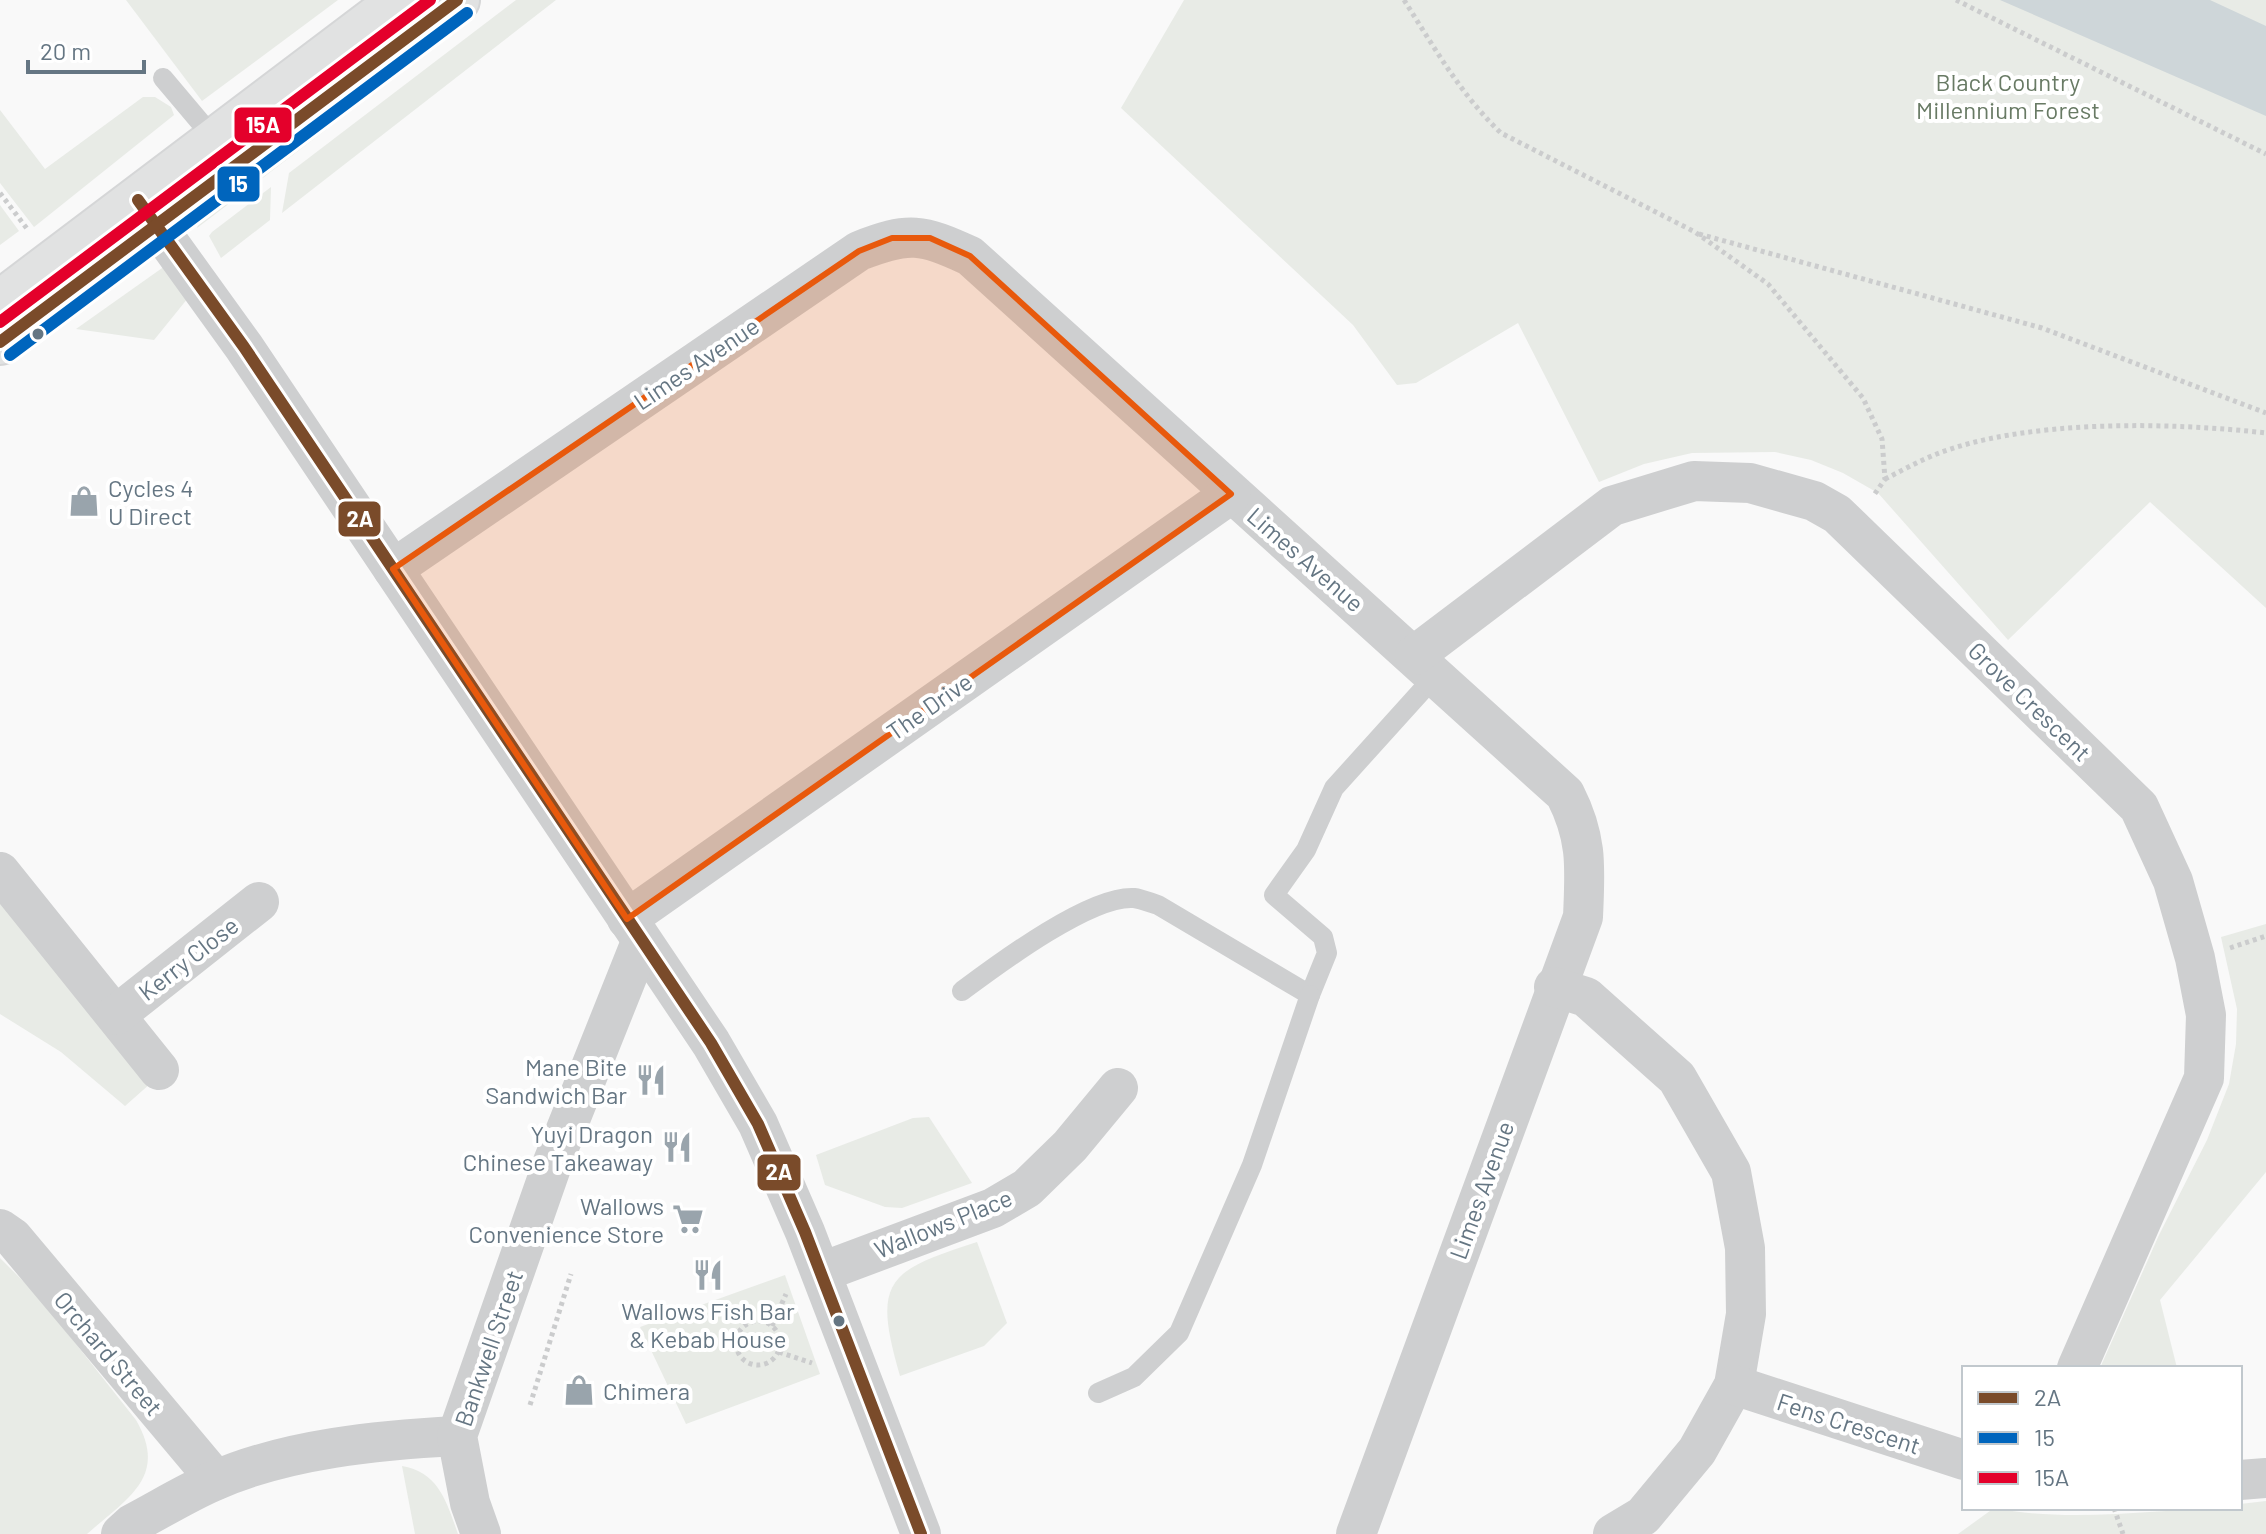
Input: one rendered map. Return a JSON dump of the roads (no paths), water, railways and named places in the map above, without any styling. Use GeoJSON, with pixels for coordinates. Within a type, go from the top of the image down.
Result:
{"type":"FeatureCollection","features":[{"type":"Feature","properties":{"kind":"main road"},"geometry":{"type":"LineString","coordinates":[[0,342],[147,213],[216,162],[401,0]]}},
{"type":"Feature","properties":{"kind":"main road"},"geometry":{"type":"LineString","coordinates":[[216,162],[274,140],[457,0]]}},
{"type":"Feature","properties":{"kind":"main road"},"geometry":{"type":"LineString","coordinates":[[10,296],[147,213]]}},
{"type":"Feature","properties":{"kind":"street"},"geometry":{"type":"LineString","coordinates":[[147,213],[244,347],[711,1043],[758,1124],[822,1272],[921,1534]]}},
{"type":"Feature","properties":{"kind":"street","name":"Limes Avenue"},"geometry":{"type":"LineString","coordinates":[[393,569],[859,251],[892,238],[930,238],[970,256],[1231,494],[1426,665],[1565,794],[1581,825],[1585,855],[1583,917],[1554,987],[1356,1534]]}},
{"type":"Feature","properties":{"kind":"street","name":"Grove Crescent"},"geometry":{"type":"LineString","coordinates":[[1426,665],[1612,506],[1694,481],[1750,483],[1814,501],[1837,514],[2139,807],[2173,881],[2195,958],[2206,1015],[2204,1078],[2078,1366]]}},
{"type":"Feature","properties":{"kind":"street","name":"The Drive"},"geometry":{"type":"LineString","coordinates":[[634,930],[1231,494]]}},
{"type":"Feature","properties":{"kind":"street","name":"Kerry Close"},"geometry":{"type":"LineString","coordinates":[[0,872],[56,946],[159,1070]]}},
{"type":"Feature","properties":{"kind":"street","name":"Kerry Close"},"geometry":{"type":"LineString","coordinates":[[116,1015],[259,902]]}},
{"type":"Feature","properties":{"kind":"street","name":"Bankwell Street"},"geometry":{"type":"LineString","coordinates":[[481,1534],[470,1503],[457,1436],[634,930]]}},
{"type":"Feature","properties":{"kind":"street"},"geometry":{"type":"LineString","coordinates":[[1554,987],[1586,997],[1677,1078],[1731,1172],[1745,1248],[1746,1314],[1734,1385],[1697,1451],[1643,1516],[1613,1534]]}},
{"type":"Feature","properties":{"kind":"street","name":"Wallows Place"},"geometry":{"type":"LineString","coordinates":[[822,1272],[993,1208],[1027,1188],[1070,1146],[1118,1088]]}},
{"type":"Feature","properties":{"kind":"street","name":"Orchard Street"},"geometry":{"type":"LineString","coordinates":[[0,1229],[13,1238],[216,1480]]}},
{"type":"Feature","properties":{"kind":"street","name":"Fens Crescent"},"geometry":{"type":"LineString","coordinates":[[1734,1385],[1962,1459]]}},
{"type":"Feature","properties":{"kind":"street"},"geometry":{"type":"LineString","coordinates":[[121,1534],[132,1524],[216,1480],[335,1448],[380,1440],[457,1436]]}},
{"type":"Feature","properties":{"kind":"street"},"geometry":{"type":"LineString","coordinates":[[2242,1480],[2266,1478]]}},
{"type":"Feature","properties":{"kind":"lane"},"geometry":{"type":"LineString","coordinates":[[163,78],[216,162]]}},
{"type":"Feature","properties":{"kind":"lane"},"geometry":{"type":"LineString","coordinates":[[1098,1393],[1134,1377],[1179,1333],[1252,1165],[1327,953],[1323,937],[1274,895],[1306,850],[1334,788],[1426,665]]}},
{"type":"Feature","properties":{"kind":"lane"},"geometry":{"type":"LineString","coordinates":[[962,991],[1025,945],[1109,902],[1134,898],[1158,905],[1310,995]]}},
{"type":"Feature","properties":{"kind":"place","name":"Cycles 4 U Direct"},"geometry":{"type":"Point","coordinates":[84,501]}},
{"type":"Feature","properties":{"kind":"place","name":"Mane Bite Sandwich Bar"},"geometry":{"type":"Point","coordinates":[651,1080]}},
{"type":"Feature","properties":{"kind":"place","name":"Yuyi Dragon Chinese Takeaway"},"geometry":{"type":"Point","coordinates":[677,1147]}},
{"type":"Feature","properties":{"kind":"place","name":"Wallows Convenience Store"},"geometry":{"type":"Point","coordinates":[688,1219]}},
{"type":"Feature","properties":{"kind":"place","name":"Wallows Fish Bar & Kebab House"},"geometry":{"type":"Point","coordinates":[708,1275]}},
{"type":"Feature","properties":{"kind":"place","name":"Chimera"},"geometry":{"type":"Point","coordinates":[579,1390]}},
{"type":"Feature","properties":{"kind":"park label","name":"Black Country Millennium Forest"},"geometry":{"type":"Point","coordinates":[2008,95]}}]}
